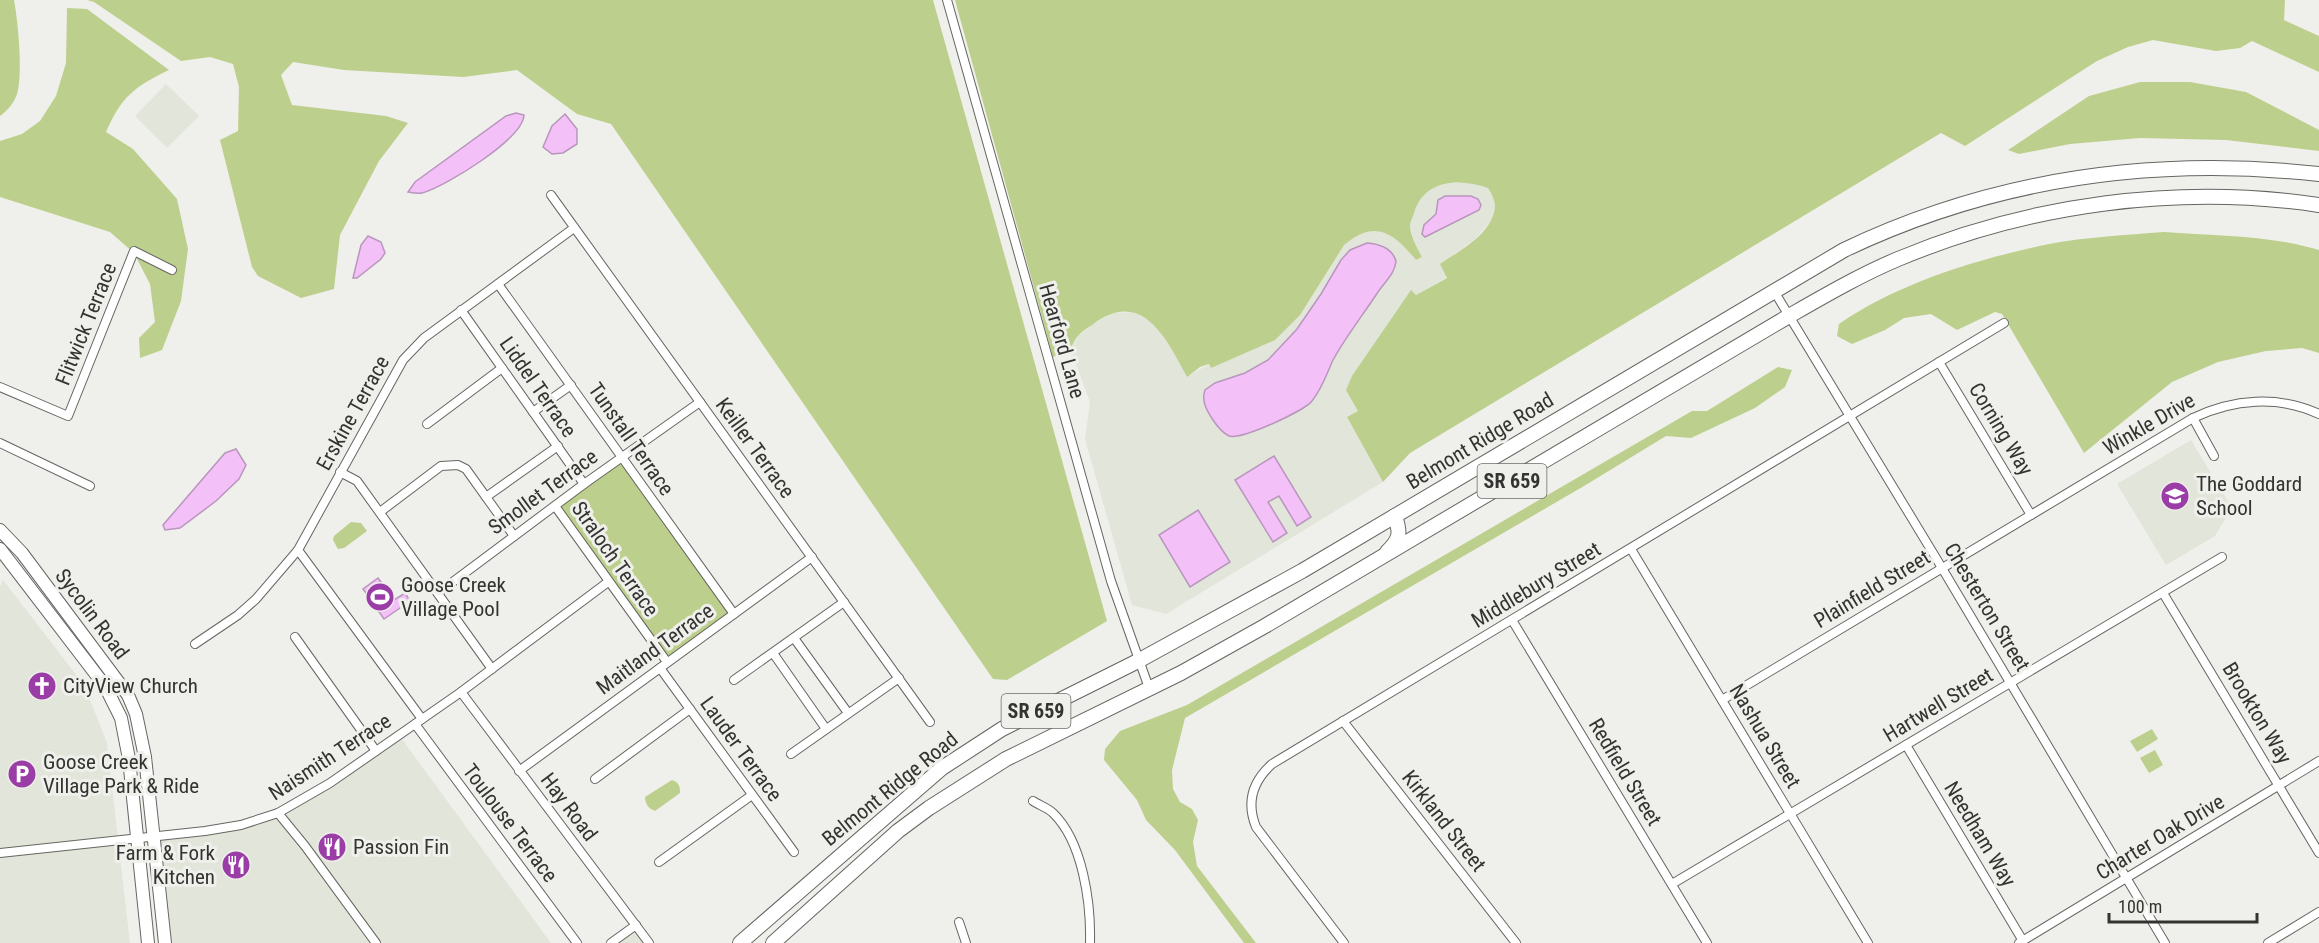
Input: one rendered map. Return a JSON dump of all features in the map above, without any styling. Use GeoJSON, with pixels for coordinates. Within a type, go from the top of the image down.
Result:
{"type":"FeatureCollection","features":[{"type":"Feature","properties":{"kind":"main road","name":"Belmont Ridge Road"},"geometry":{"type":"LineString","coordinates":[[740,943],[942,768],[1028,715],[1138,661],[1302,571],[1844,250],[1890,228],[1990,195],[2047,183],[2128,171],[2173,168],[2253,169],[2319,174]]}},
{"type":"Feature","properties":{"kind":"main road","name":"Belmont Ridge Road"},"geometry":{"type":"LineString","coordinates":[[772,943],[898,831],[929,808],[1006,759],[1149,688],[1254,632],[1789,316],[1845,284],[1896,259],[1964,234],[2101,204],[2159,198],[2245,198],[2319,205]]}},
{"type":"Feature","properties":{"kind":"main road"},"geometry":{"type":"LineString","coordinates":[[1379,560],[1397,541],[1399,527],[1395,516]]}},
{"type":"Feature","properties":{"kind":"main road","name":"Sycolin Road"},"geometry":{"type":"LineString","coordinates":[[0,530],[22,554],[128,695],[136,714],[145,757],[165,943]]}},
{"type":"Feature","properties":{"kind":"main road","name":"Sycolin Road"},"geometry":{"type":"LineString","coordinates":[[0,549],[105,686],[121,718],[125,734],[148,943]]}},
{"type":"Feature","properties":{"kind":"street","name":"Hearford Lane"},"geometry":{"type":"LineString","coordinates":[[947,0],[1108,569],[1149,688]]}},
{"type":"Feature","properties":{"kind":"street","name":"Keiller Terrace"},"geometry":{"type":"LineString","coordinates":[[551,195],[930,722]]}},
{"type":"Feature","properties":{"kind":"street","name":"Erskine Terrace"},"geometry":{"type":"LineString","coordinates":[[195,644],[238,615],[256,599],[298,550],[403,360],[424,338],[574,228]]}},
{"type":"Feature","properties":{"kind":"street","name":"Flitwick Terrace"},"geometry":{"type":"LineString","coordinates":[[0,387],[68,416],[134,251],[172,270]]}},
{"type":"Feature","properties":{"kind":"street","name":"Tunstall Terrace"},"geometry":{"type":"LineString","coordinates":[[498,284],[734,614]]}},
{"type":"Feature","properties":{"kind":"street","name":"Chesterton Street"},"geometry":{"type":"LineString","coordinates":[[1774,291],[1942,567],[2165,943]]}},
{"type":"Feature","properties":{"kind":"street","name":"Liddel Terrace"},"geometry":{"type":"LineString","coordinates":[[461,310],[584,484]]}},
{"type":"Feature","properties":{"kind":"street","name":"Middlebury Street"},"geometry":{"type":"LineString","coordinates":[[1344,943],[1253,821],[1251,807],[1254,788],[1264,771],[1343,721],[2004,323]]}},
{"type":"Feature","properties":{"kind":"street","name":"Corning Way"},"geometry":{"type":"LineString","coordinates":[[1939,362],[2031,515]]}},
{"type":"Feature","properties":{"kind":"street"},"geometry":{"type":"LineString","coordinates":[[426,424],[502,369]]}},
{"type":"Feature","properties":{"kind":"street"},"geometry":{"type":"LineString","coordinates":[[532,412],[571,385]]}},
{"type":"Feature","properties":{"kind":"street","name":"Winkle Drive"},"geometry":{"type":"LineString","coordinates":[[2102,472],[2213,408],[2246,401],[2278,402],[2319,414]]}},
{"type":"Feature","properties":{"kind":"street","name":"Smollet Terrace"},"geometry":{"type":"LineString","coordinates":[[438,593],[584,484],[700,402]]}},
{"type":"Feature","properties":{"kind":"street"},"geometry":{"type":"LineString","coordinates":[[2193,418],[2214,456]]}},
{"type":"Feature","properties":{"kind":"street"},"geometry":{"type":"LineString","coordinates":[[0,443],[90,486]]}},
{"type":"Feature","properties":{"kind":"street"},"geometry":{"type":"LineString","coordinates":[[486,497],[558,446]]}},
{"type":"Feature","properties":{"kind":"street"},"geometry":{"type":"LineString","coordinates":[[380,512],[441,466],[458,465],[466,469],[514,536]]}},
{"type":"Feature","properties":{"kind":"street"},"geometry":{"type":"LineString","coordinates":[[340,472],[357,481],[492,669]]}},
{"type":"Feature","properties":{"kind":"street","name":"Plainfield Street"},"geometry":{"type":"LineString","coordinates":[[1722,700],[2102,472]]}},
{"type":"Feature","properties":{"kind":"street","name":"Straloch Terrace"},"geometry":{"type":"LineString","coordinates":[[555,506],[664,665]]}},
{"type":"Feature","properties":{"kind":"street","name":"Nashua Street"},"geometry":{"type":"LineString","coordinates":[[1631,549],[1869,943]]}},
{"type":"Feature","properties":{"kind":"street","name":"Toulouse Terrace"},"geometry":{"type":"LineString","coordinates":[[298,550],[577,943]]}},
{"type":"Feature","properties":{"kind":"street","name":"Maitland Terrace"},"geometry":{"type":"LineString","coordinates":[[519,771],[812,557]]}},
{"type":"Feature","properties":{"kind":"street","name":"Hartwell Street"},"geometry":{"type":"LineString","coordinates":[[1672,884],[2222,557]]}},
{"type":"Feature","properties":{"kind":"street","name":"Naismith Terrace"},"geometry":{"type":"LineString","coordinates":[[0,853],[241,825],[278,813],[330,783],[461,692],[608,582]]}},
{"type":"Feature","properties":{"kind":"street","name":"Brookton Way"},"geometry":{"type":"LineString","coordinates":[[2163,592],[2319,853]]}},
{"type":"Feature","properties":{"kind":"street"},"geometry":{"type":"LineString","coordinates":[[734,680],[843,602]]}},
{"type":"Feature","properties":{"kind":"street","name":"Redfield Street"},"geometry":{"type":"LineString","coordinates":[[1512,620],[1707,943]]}},
{"type":"Feature","properties":{"kind":"street"},"geometry":{"type":"LineString","coordinates":[[295,637],[376,751]]}},
{"type":"Feature","properties":{"kind":"street"},"geometry":{"type":"LineString","coordinates":[[794,638],[848,713]]}},
{"type":"Feature","properties":{"kind":"street"},"geometry":{"type":"LineString","coordinates":[[773,653],[826,729]]}},
{"type":"Feature","properties":{"kind":"street","name":"Lauder Terrace"},"geometry":{"type":"LineString","coordinates":[[664,665],[690,709],[794,852]]}},
{"type":"Feature","properties":{"kind":"street"},"geometry":{"type":"LineString","coordinates":[[791,754],[899,678]]}},
{"type":"Feature","properties":{"kind":"street","name":"Hay Road"},"geometry":{"type":"LineString","coordinates":[[461,692],[649,943]]}},
{"type":"Feature","properties":{"kind":"street"},"geometry":{"type":"LineString","coordinates":[[596,778],[690,709]]}},
{"type":"Feature","properties":{"kind":"street","name":"Kirkland Street"},"geometry":{"type":"LineString","coordinates":[[1343,721],[1515,943]]}},
{"type":"Feature","properties":{"kind":"street","name":"Needham Way"},"geometry":{"type":"LineString","coordinates":[[1906,745],[2021,942]]}},
{"type":"Feature","properties":{"kind":"street","name":"Charter Oak Drive"},"geometry":{"type":"LineString","coordinates":[[2021,942],[2319,761]]}},
{"type":"Feature","properties":{"kind":"street"},"geometry":{"type":"LineString","coordinates":[[658,862],[752,795]]}},
{"type":"Feature","properties":{"kind":"street"},"geometry":{"type":"LineString","coordinates":[[1033,801],[1052,812],[1063,825],[1071,840],[1083,873],[1088,899],[1090,943]]}},
{"type":"Feature","properties":{"kind":"street"},"geometry":{"type":"LineString","coordinates":[[278,813],[376,943]]}},
{"type":"Feature","properties":{"kind":"street"},"geometry":{"type":"LineString","coordinates":[[2268,943],[2319,912]]}},
{"type":"Feature","properties":{"kind":"street"},"geometry":{"type":"LineString","coordinates":[[959,922],[966,943]]}},
{"type":"Feature","properties":{"kind":"street"},"geometry":{"type":"LineString","coordinates":[[611,943],[636,925]]}},
{"type":"Feature","properties":{"kind":"shaded area"},"geometry":{"type":"Polygon","coordinates":[[[166,84],[199,116],[167,148],[135,116],[166,84]]]}},
{"type":"Feature","properties":{"kind":"shaded area"},"geometry":{"type":"Polygon","coordinates":[[[516,113],[524,115],[520,125],[497,149],[481,161],[433,189],[420,193],[408,192],[415,182],[506,116],[516,113]]]}},
{"type":"Feature","properties":{"kind":"shaded area"},"geometry":{"type":"Polygon","coordinates":[[[565,114],[577,129],[577,144],[563,153],[552,154],[543,147],[552,126],[565,114]]]}},
{"type":"Feature","properties":{"kind":"shaded area"},"geometry":{"type":"Polygon","coordinates":[[[1471,182],[1488,188],[1496,204],[1491,221],[1475,239],[1440,264],[1447,277],[1416,295],[1412,291],[1358,411],[1347,417],[1383,482],[1166,614],[1132,605],[1085,439],[1090,402],[1070,348],[1077,337],[1094,323],[1114,313],[1134,312],[1154,323],[1168,342],[1187,376],[1210,364],[1211,368],[1329,267],[1344,245],[1366,230],[1379,230],[1390,234],[1416,260],[1422,257],[1414,242],[1410,225],[1416,203],[1425,191],[1442,184],[1471,182]]]}},
{"type":"Feature","properties":{"kind":"shaded area"},"geometry":{"type":"Polygon","coordinates":[[[1445,196],[1471,196],[1478,199],[1481,205],[1479,210],[1425,237],[1422,234],[1424,225],[1436,214],[1438,200],[1445,196]]]}},
{"type":"Feature","properties":{"kind":"shaded area"},"geometry":{"type":"Polygon","coordinates":[[[368,236],[381,242],[385,253],[381,259],[357,278],[353,278],[361,245],[368,236]]]}},
{"type":"Feature","properties":{"kind":"shaded area"},"geometry":{"type":"Polygon","coordinates":[[[1367,243],[1381,246],[1392,253],[1396,261],[1395,266],[1348,335],[1316,396],[1307,406],[1272,424],[1246,434],[1229,436],[1220,429],[1207,409],[1204,402],[1205,390],[1215,383],[1245,373],[1268,360],[1297,329],[1341,260],[1350,250],[1367,243]]]}},
{"type":"Feature","properties":{"kind":"shaded area","name":"The Goddard School"},"geometry":{"type":"Polygon","coordinates":[[[2191,440],[2232,508],[2215,536],[2166,565],[2117,484],[2191,440]]]}},
{"type":"Feature","properties":{"kind":"shaded area"},"geometry":{"type":"Polygon","coordinates":[[[236,449],[246,465],[239,479],[216,501],[180,528],[165,530],[163,525],[225,453],[236,449]]]}},
{"type":"Feature","properties":{"kind":"shaded area"},"geometry":{"type":"Polygon","coordinates":[[[1274,456],[1311,517],[1297,526],[1279,496],[1268,502],[1287,533],[1273,542],[1235,480],[1274,456]]]}},
{"type":"Feature","properties":{"kind":"shaded area"},"geometry":{"type":"Polygon","coordinates":[[[1198,510],[1230,562],[1190,587],[1159,535],[1198,510]]]}},
{"type":"Feature","properties":{"kind":"shaded area","name":"Goose Creek Village Pool"},"geometry":{"type":"Polygon","coordinates":[[[378,578],[394,600],[405,593],[410,601],[384,619],[363,589],[378,578]]]}},
{"type":"Feature","properties":{"kind":"shaded area"},"geometry":{"type":"Polygon","coordinates":[[[3,580],[84,685],[107,743],[130,943],[0,943],[0,586],[3,580]]]}},
{"type":"Feature","properties":{"kind":"shaded area"},"geometry":{"type":"Polygon","coordinates":[[[399,735],[551,943],[165,943],[153,837],[267,818],[399,735]]]}},
{"type":"Feature","properties":{"kind":"shaded area"},"geometry":{"type":"Polygon","coordinates":[[[636,925],[649,943],[611,943],[636,925]]]}},
{"type":"Feature","properties":{"kind":"green space"},"geometry":{"type":"Polygon","coordinates":[[[0,0],[14,0],[20,61],[17,94],[0,116],[0,0]]]}},
{"type":"Feature","properties":{"kind":"green space"},"geometry":{"type":"Polygon","coordinates":[[[87,0],[933,0],[1107,621],[1007,680],[993,679],[611,124],[577,114],[517,70],[463,77],[344,70],[293,62],[281,75],[292,105],[386,116],[408,123],[379,161],[340,235],[334,289],[301,298],[258,276],[252,267],[220,140],[238,131],[239,87],[233,64],[210,57],[181,61],[94,2],[87,0]]]}},
{"type":"Feature","properties":{"kind":"green space"},"geometry":{"type":"Polygon","coordinates":[[[955,0],[2285,0],[2284,20],[2319,36],[2319,72],[2252,41],[2240,48],[2216,51],[2153,40],[2128,47],[2097,61],[1965,146],[1941,133],[1410,453],[1383,482],[1347,417],[1358,411],[1346,390],[1352,376],[1411,290],[1416,295],[1447,278],[1440,264],[1466,247],[1488,225],[1495,206],[1488,188],[1455,183],[1444,184],[1426,193],[1419,202],[1410,224],[1413,238],[1422,257],[1416,260],[1399,242],[1383,232],[1365,232],[1355,237],[1344,245],[1300,315],[1275,340],[1211,368],[1209,364],[1200,367],[1187,377],[1161,333],[1138,314],[1125,312],[1110,315],[1090,326],[1076,338],[1070,348],[1053,357],[955,0]]]}},
{"type":"Feature","properties":{"kind":"green space"},"geometry":{"type":"Polygon","coordinates":[[[67,8],[87,9],[169,70],[130,94],[106,132],[133,149],[177,199],[188,249],[181,301],[162,350],[140,358],[139,338],[155,322],[150,284],[134,253],[110,232],[0,197],[0,141],[22,134],[40,121],[56,96],[66,63],[67,8]]]}},
{"type":"Feature","properties":{"kind":"green space"},"geometry":{"type":"Polygon","coordinates":[[[2140,82],[2190,82],[2246,92],[2319,130],[2319,151],[2226,140],[2140,138],[2070,144],[2019,154],[2008,150],[2089,96],[2140,82]]]}},
{"type":"Feature","properties":{"kind":"green space"},"geometry":{"type":"Polygon","coordinates":[[[2164,232],[2281,241],[2319,250],[2319,353],[2302,348],[2266,351],[2218,362],[2172,382],[2084,453],[2002,314],[1995,312],[1957,330],[1931,314],[1904,318],[1885,330],[1852,344],[1837,336],[1839,324],[1863,309],[1914,284],[1967,265],[2049,244],[2106,236],[2164,232]]]}},
{"type":"Feature","properties":{"kind":"green space"},"geometry":{"type":"Polygon","coordinates":[[[1778,367],[1792,370],[1785,387],[1755,408],[1691,438],[1666,436],[1185,718],[1172,770],[1173,789],[1180,802],[1192,809],[1198,820],[1193,842],[1197,866],[1256,943],[1244,943],[1175,850],[1146,820],[1137,800],[1104,760],[1105,749],[1120,731],[1187,705],[1692,411],[1707,411],[1778,367]]]}},
{"type":"Feature","properties":{"kind":"green space"},"geometry":{"type":"Polygon","coordinates":[[[622,457],[734,614],[667,662],[555,506],[622,457]]]}},
{"type":"Feature","properties":{"kind":"green space"},"geometry":{"type":"Polygon","coordinates":[[[351,522],[361,523],[367,531],[344,548],[338,549],[333,540],[334,536],[351,522]]]}},
{"type":"Feature","properties":{"kind":"green space"},"geometry":{"type":"Polygon","coordinates":[[[2152,729],[2158,739],[2137,752],[2130,741],[2152,729]]]}},
{"type":"Feature","properties":{"kind":"green space"},"geometry":{"type":"Polygon","coordinates":[[[2155,750],[2163,765],[2149,773],[2140,758],[2155,750]]]}},
{"type":"Feature","properties":{"kind":"green space"},"geometry":{"type":"Polygon","coordinates":[[[672,780],[679,785],[680,793],[655,811],[651,809],[645,797],[672,780]]]}},
{"type":"Feature","properties":{"kind":"place","name":"The Goddard School"},"geometry":{"type":"Point","coordinates":[2175,496]}},
{"type":"Feature","properties":{"kind":"place","name":"Goose Creek Village Pool"},"geometry":{"type":"Point","coordinates":[380,597]}},
{"type":"Feature","properties":{"kind":"place","name":"CityView Church"},"geometry":{"type":"Point","coordinates":[42,686]}},
{"type":"Feature","properties":{"kind":"place","name":"Goose Creek Village Park & Ride"},"geometry":{"type":"Point","coordinates":[22,774]}},
{"type":"Feature","properties":{"kind":"place","name":"Passion Fin"},"geometry":{"type":"Point","coordinates":[332,847]}},
{"type":"Feature","properties":{"kind":"place","name":"Farm & Fork Kitchen"},"geometry":{"type":"Point","coordinates":[236,865]}}]}
